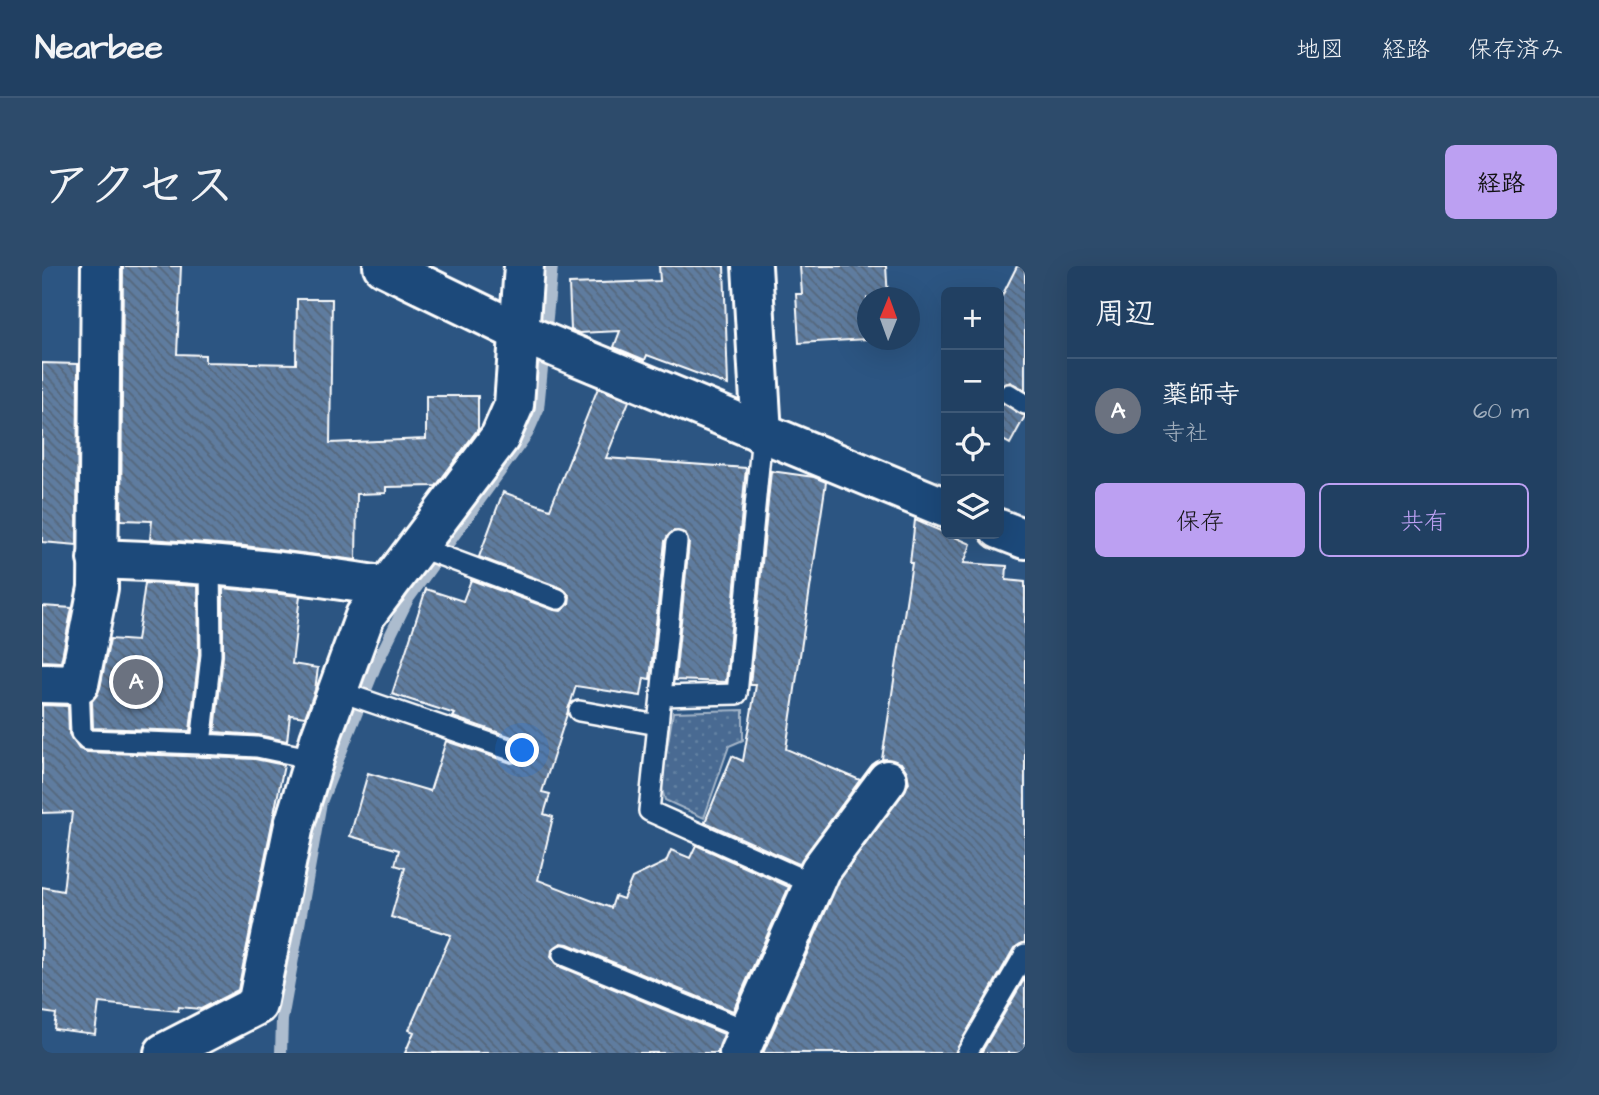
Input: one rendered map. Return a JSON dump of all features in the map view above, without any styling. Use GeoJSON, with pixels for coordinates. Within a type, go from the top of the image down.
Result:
{"type":"FeatureCollection","features":[{"type":"Feature","properties":{"kind":"street"},"geometry":{"type":"LineString","coordinates":[[60,684],[97,588],[101,266]]}},
{"type":"Feature","properties":{"kind":"street"},"geometry":{"type":"LineString","coordinates":[[383,266],[537,340],[941,506]]}},
{"type":"Feature","properties":{"kind":"street"},"geometry":{"type":"LineString","coordinates":[[164,1053],[257,1005],[294,825],[314,760],[345,693],[365,616],[387,587],[434,552],[500,438],[514,405],[537,340],[524,266]]}},
{"type":"Feature","properties":{"kind":"street"},"geometry":{"type":"LineString","coordinates":[[752,266],[762,434]]}},
{"type":"Feature","properties":{"kind":"street"},"geometry":{"type":"LineString","coordinates":[[1004,531],[1025,539]]}},
{"type":"Feature","properties":{"kind":"street"},"geometry":{"type":"LineString","coordinates":[[97,559],[209,563],[289,570],[387,587]]}},
{"type":"Feature","properties":{"kind":"street"},"geometry":{"type":"LineString","coordinates":[[744,1042],[820,870],[887,780]]}},
{"type":"Feature","properties":{"kind":"lane"},"geometry":{"type":"LineString","coordinates":[[661,696],[737,694],[762,434]]}},
{"type":"Feature","properties":{"kind":"lane"},"geometry":{"type":"LineString","coordinates":[[677,542],[649,811],[813,884]]}},
{"type":"Feature","properties":{"kind":"lane"},"geometry":{"type":"LineString","coordinates":[[434,552],[558,599]]}},
{"type":"Feature","properties":{"kind":"lane"},"geometry":{"type":"LineString","coordinates":[[201,744],[211,655],[209,563]]}},
{"type":"Feature","properties":{"kind":"lane"},"geometry":{"type":"LineString","coordinates":[[60,684],[81,733],[88,740],[257,747],[314,760]]}},
{"type":"Feature","properties":{"kind":"lane"},"geometry":{"type":"LineString","coordinates":[[345,693],[514,751]]}},
{"type":"Feature","properties":{"kind":"lane"},"geometry":{"type":"LineString","coordinates":[[579,711],[658,725]]}},
{"type":"Feature","properties":{"kind":"lane"},"geometry":{"type":"LineString","coordinates":[[563,954],[744,1042]]}},
{"type":"Feature","properties":{"kind":"lane"},"geometry":{"type":"LineString","coordinates":[[967,1053],[1025,954]]}},
{"type":"Feature","properties":{"kind":"shaded area"},"geometry":{"type":"Polygon","coordinates":[[[743,710],[743,740],[729,746],[704,818],[665,800],[661,785],[673,712],[743,710]]]}},
{"type":"Feature","properties":{"kind":"building"},"geometry":{"type":"Polygon","coordinates":[[[123,266],[181,266],[177,354],[205,355],[205,362],[296,364],[297,299],[332,299],[330,443],[426,439],[426,396],[478,396],[478,429],[436,486],[386,487],[386,493],[357,494],[356,560],[245,546],[150,539],[152,521],[121,520],[123,266]]]}},
{"type":"Feature","properties":{"kind":"building"},"geometry":{"type":"Polygon","coordinates":[[[659,266],[724,266],[728,385],[647,355],[645,360],[614,347],[620,331],[579,333],[571,330],[569,284],[660,281],[659,266]]]}},
{"type":"Feature","properties":{"kind":"building"},"geometry":{"type":"Polygon","coordinates":[[[800,266],[886,266],[887,287],[857,287],[857,340],[799,343],[796,294],[802,294],[800,266]]]}},
{"type":"Feature","properties":{"kind":"building"},"geometry":{"type":"Polygon","coordinates":[[[1017,266],[1025,266],[1025,390],[1010,382],[1004,385],[1004,292],[1017,266]]]}},
{"type":"Feature","properties":{"kind":"building"},"geometry":{"type":"Polygon","coordinates":[[[42,363],[78,364],[77,545],[42,542],[42,363]]]}},
{"type":"Feature","properties":{"kind":"building"},"geometry":{"type":"Polygon","coordinates":[[[598,388],[629,401],[606,458],[746,468],[726,682],[675,680],[689,543],[685,533],[673,531],[665,541],[650,679],[644,678],[641,696],[576,686],[542,792],[550,794],[544,814],[553,817],[538,880],[611,908],[615,896],[623,899],[632,878],[666,862],[671,850],[690,858],[696,845],[789,887],[733,1011],[568,944],[561,943],[552,950],[551,957],[558,966],[724,1034],[718,1053],[405,1053],[414,1032],[409,1030],[451,935],[391,917],[405,868],[395,865],[399,850],[350,836],[368,773],[430,791],[446,741],[511,763],[522,761],[525,756],[526,748],[518,739],[453,717],[455,714],[392,694],[426,589],[463,601],[471,580],[554,610],[561,611],[569,604],[570,596],[562,588],[479,557],[503,492],[550,509],[598,388]]]}},
{"type":"Feature","properties":{"kind":"building"},"geometry":{"type":"Polygon","coordinates":[[[1004,403],[1025,416],[1010,444],[1004,441],[1004,403]]]}},
{"type":"Feature","properties":{"kind":"building"},"geometry":{"type":"Polygon","coordinates":[[[771,471],[814,477],[826,482],[786,749],[860,780],[799,864],[705,822],[732,756],[743,761],[756,685],[750,685],[771,471]]]}},
{"type":"Feature","properties":{"kind":"building"},"geometry":{"type":"Polygon","coordinates":[[[915,520],[941,531],[941,539],[959,539],[971,544],[964,563],[1007,566],[1006,580],[1025,582],[1025,942],[1014,948],[955,1053],[763,1053],[839,881],[909,783],[907,772],[901,763],[882,759],[915,520]]]}},
{"type":"Feature","properties":{"kind":"building"},"geometry":{"type":"Polygon","coordinates":[[[145,583],[198,586],[199,654],[190,731],[93,728],[92,701],[100,688],[110,639],[137,641],[145,583]]]}},
{"type":"Feature","properties":{"kind":"building"},"geometry":{"type":"Polygon","coordinates":[[[223,588],[300,596],[292,664],[318,668],[315,690],[305,717],[290,715],[287,741],[258,735],[215,732],[223,656],[223,588]]]}},
{"type":"Feature","properties":{"kind":"building"},"geometry":{"type":"Polygon","coordinates":[[[42,606],[72,608],[61,662],[42,661],[42,606]]]}},
{"type":"Feature","properties":{"kind":"building"},"geometry":{"type":"Polygon","coordinates":[[[42,705],[68,706],[69,734],[79,749],[87,752],[255,759],[284,765],[238,990],[201,1009],[179,1007],[178,1011],[99,1003],[95,1034],[54,1029],[56,1014],[42,1012],[42,887],[63,891],[72,812],[42,813],[42,705]]]}},
{"type":"Feature","properties":{"kind":"building"},"geometry":{"type":"Polygon","coordinates":[[[1025,978],[1025,1053],[981,1053],[1025,978]]]}},
{"type":"Feature","properties":{"kind":"waterway"},"geometry":{"type":"LineString","coordinates":[[281,1053],[282,1020],[321,802],[375,667],[408,599],[527,434],[538,409],[552,266]]}},
{"type":"Feature","properties":{"kind":"place","name":"薬師寺"},"geometry":{"type":"Point","coordinates":[136,682]}}]}
